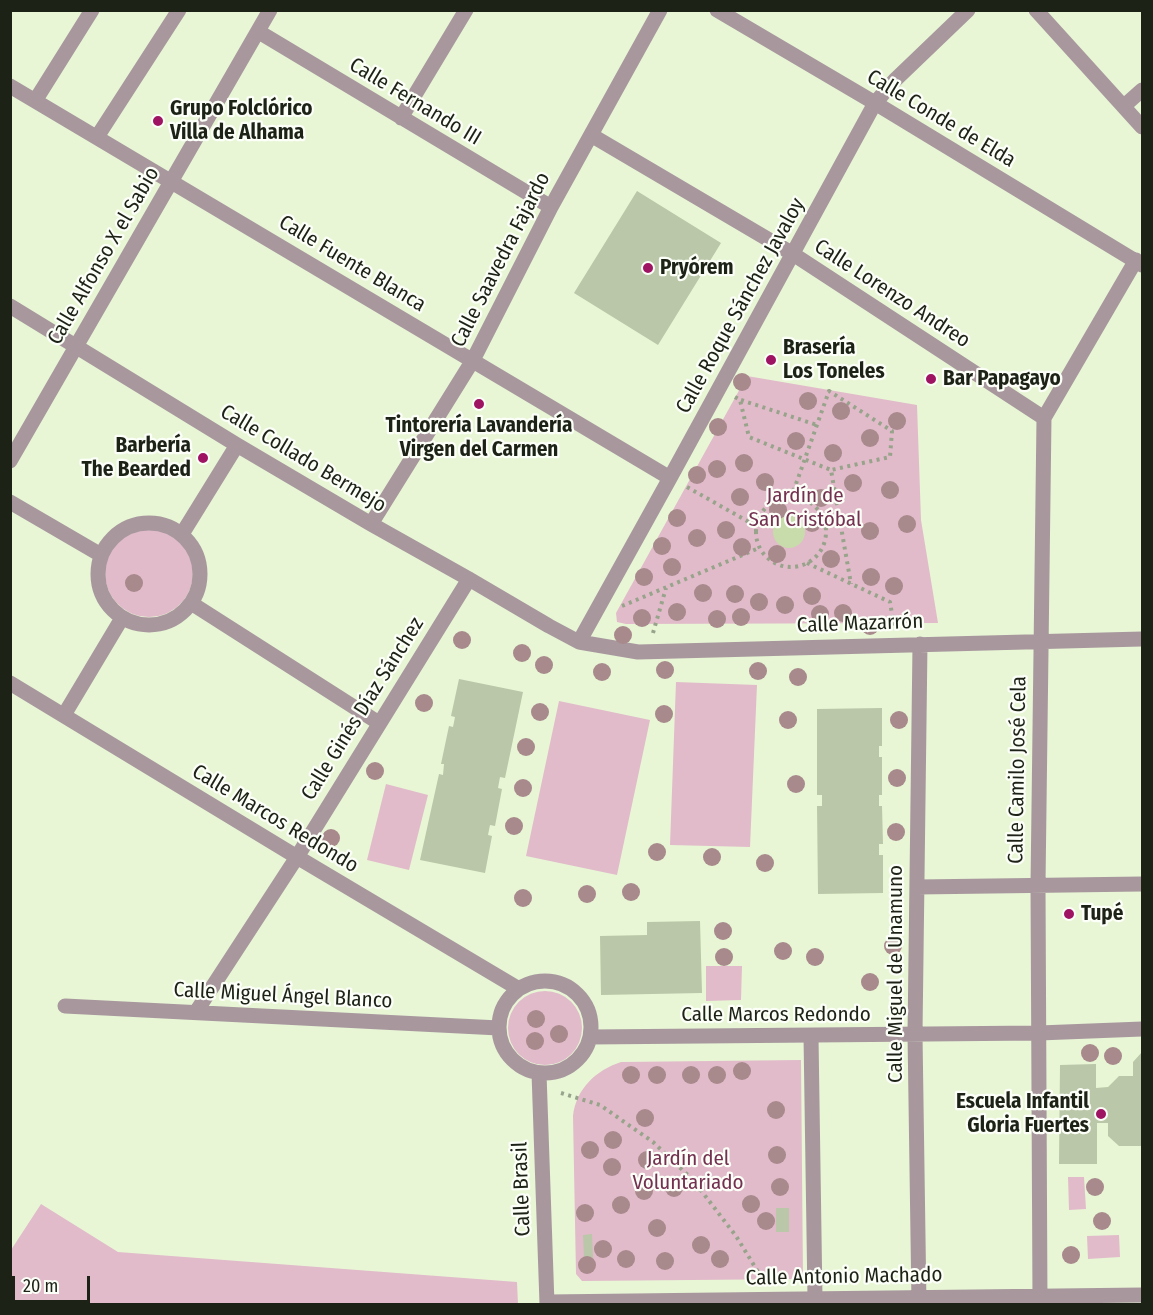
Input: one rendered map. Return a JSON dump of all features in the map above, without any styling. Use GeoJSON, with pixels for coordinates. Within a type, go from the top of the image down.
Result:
{"type":"FeatureCollection","features":[{"type":"Feature","properties":{"kind":"street"},"geometry":{"type":"LineString","coordinates":[[35,101],[92,10]]}},
{"type":"Feature","properties":{"kind":"street"},"geometry":{"type":"LineString","coordinates":[[97,137],[179,10]]}},
{"type":"Feature","properties":{"kind":"street"},"geometry":{"type":"LineString","coordinates":[[401,118],[466,10]]}},
{"type":"Feature","properties":{"kind":"street","name":"Calle Saavedra Fajardo"},"geometry":{"type":"LineString","coordinates":[[371,524],[473,360],[551,207],[660,10]]}},
{"type":"Feature","properties":{"kind":"street","name":"Calle Conde de Elda"},"geometry":{"type":"LineString","coordinates":[[717,10],[1139,263]]}},
{"type":"Feature","properties":{"kind":"street","name":"Calle Roque Sánchez Javaloy"},"geometry":{"type":"LineString","coordinates":[[579,642],[875,103],[894,80],[968,10]]}},
{"type":"Feature","properties":{"kind":"street"},"geometry":{"type":"LineString","coordinates":[[1036,10],[1143,127]]}},
{"type":"Feature","properties":{"kind":"street","name":"Calle Alfonso X el Sabio"},"geometry":{"type":"LineString","coordinates":[[10,460],[259,32],[265,12]]}},
{"type":"Feature","properties":{"kind":"street","name":"Calle Fernando III"},"geometry":{"type":"LineString","coordinates":[[259,32],[551,207]]}},
{"type":"Feature","properties":{"kind":"street","name":"Calle Fuente Blanca"},"geometry":{"type":"LineString","coordinates":[[10,86],[670,478]]}},
{"type":"Feature","properties":{"kind":"street"},"geometry":{"type":"LineString","coordinates":[[1124,106],[1143,90]]}},
{"type":"Feature","properties":{"kind":"street","name":"Calle Lorenzo Andreo"},"geometry":{"type":"LineString","coordinates":[[591,135],[793,254],[1044,418]]}},
{"type":"Feature","properties":{"kind":"street","name":"Calle Camilo José Cela"},"geometry":{"type":"LineString","coordinates":[[1040,1300],[1038,885],[1044,418],[1139,263]]}},
{"type":"Feature","properties":{"kind":"street","name":"Calle Collado Bermejo"},"geometry":{"type":"LineString","coordinates":[[10,306],[237,445],[579,642]]}},
{"type":"Feature","properties":{"kind":"street"},"geometry":{"type":"LineString","coordinates":[[182,534],[237,445]]}},
{"type":"Feature","properties":{"kind":"street"},"geometry":{"type":"LineString","coordinates":[[10,502],[101,555]]}},
{"type":"Feature","properties":{"kind":"street"},"geometry":{"type":"LineString","coordinates":[[141,523],[159,524],[182,534],[196,555],[200,572],[198,588],[191,603],[180,614],[166,622],[152,625],[136,624],[122,618],[111,609],[98,583],[98,569],[101,555],[111,540],[124,529],[141,523]]}},
{"type":"Feature","properties":{"kind":"street","name":"Calle Ginés Díaz Sánchez"},"geometry":{"type":"LineString","coordinates":[[196,1012],[297,857],[469,579]]}},
{"type":"Feature","properties":{"kind":"street"},"geometry":{"type":"LineString","coordinates":[[191,603],[379,723]]}},
{"type":"Feature","properties":{"kind":"street"},"geometry":{"type":"LineString","coordinates":[[64,715],[122,618]]}},
{"type":"Feature","properties":{"kind":"street","name":"Calle Mazarrón"},"geometry":{"type":"LineString","coordinates":[[579,642],[638,652],[1143,639]]}},
{"type":"Feature","properties":{"kind":"street","name":"Calle Miguel de Unamuno"},"geometry":{"type":"LineString","coordinates":[[919,1301],[915,1035],[920,644]]}},
{"type":"Feature","properties":{"kind":"street","name":"Calle Marcos Redondo"},"geometry":{"type":"LineString","coordinates":[[10,683],[519,989]]}},
{"type":"Feature","properties":{"kind":"street"},"geometry":{"type":"LineString","coordinates":[[917,887],[1143,884]]}},
{"type":"Feature","properties":{"kind":"street"},"geometry":{"type":"LineString","coordinates":[[549,981],[564,985],[577,994],[586,1007],[591,1021],[590,1037],[575,1063],[562,1070],[547,1073],[540,1079],[508,1055],[501,1043],[499,1028],[501,1013],[508,1000],[519,989],[534,983],[549,981]]}},
{"type":"Feature","properties":{"kind":"street","name":"Calle Miguel Ángel Blanco"},"geometry":{"type":"LineString","coordinates":[[65,1006],[499,1028]]}},
{"type":"Feature","properties":{"kind":"street","name":"Calle Marcos Redondo"},"geometry":{"type":"LineString","coordinates":[[590,1037],[915,1035],[1143,1029]]}},
{"type":"Feature","properties":{"kind":"street"},"geometry":{"type":"LineString","coordinates":[[811,1036],[815,1299]]}},
{"type":"Feature","properties":{"kind":"street","name":"Calle Brasil"},"geometry":{"type":"LineString","coordinates":[[540,1079],[547,1303]]}},
{"type":"Feature","properties":{"kind":"street","name":"Calle Antonio Machado"},"geometry":{"type":"LineString","coordinates":[[547,1303],[734,1302],[775,1299],[1040,1300],[1143,1295]]}},
{"type":"Feature","properties":{"kind":"path"},"geometry":{"type":"LineString","coordinates":[[720,387],[740,400],[817,425]]}},
{"type":"Feature","properties":{"kind":"path"},"geometry":{"type":"LineString","coordinates":[[740,400],[749,437],[804,459],[831,470],[890,457],[892,431],[829,391],[817,425],[804,459],[790,498]]}},
{"type":"Feature","properties":{"kind":"path"},"geometry":{"type":"LineString","coordinates":[[831,470],[851,584]]}},
{"type":"Feature","properties":{"kind":"path"},"geometry":{"type":"LineString","coordinates":[[670,478],[756,525]]}},
{"type":"Feature","properties":{"kind":"path"},"geometry":{"type":"LineString","coordinates":[[790,498],[807,501],[816,508],[823,518],[826,529],[821,550],[813,559],[791,568],[780,566],[769,560],[759,548],[755,529],[765,508],[774,501],[790,498]]}},
{"type":"Feature","properties":{"kind":"path"},"geometry":{"type":"LineString","coordinates":[[591,620],[759,548]]}},
{"type":"Feature","properties":{"kind":"path"},"geometry":{"type":"LineString","coordinates":[[807,563],[890,602],[897,644]]}},
{"type":"Feature","properties":{"kind":"path"},"geometry":{"type":"LineString","coordinates":[[647,651],[666,588]]}},
{"type":"Feature","properties":{"kind":"path"},"geometry":{"type":"LineString","coordinates":[[540,1079],[600,1106],[653,1142],[693,1180],[736,1236],[775,1299]]}},
{"type":"Feature","properties":{"kind":"green space","name":"Jardín de San Cristóbal"},"geometry":{"type":"Polygon","coordinates":[[[747,376],[917,405],[921,520],[938,623],[626,624],[617,622],[616,613],[747,376]]]}},
{"type":"Feature","properties":{"kind":"green space"},"geometry":{"type":"Polygon","coordinates":[[[149,529],[166,532],[180,542],[190,556],[193,573],[190,590],[180,604],[166,614],[149,617],[132,614],[118,604],[108,590],[105,573],[108,556],[118,542],[132,532],[149,529]]]}},
{"type":"Feature","properties":{"kind":"green space"},"geometry":{"type":"Polygon","coordinates":[[[676,682],[757,685],[750,847],[670,845],[676,682]]]}},
{"type":"Feature","properties":{"kind":"green space"},"geometry":{"type":"Polygon","coordinates":[[[559,701],[650,720],[617,875],[526,856],[559,701]]]}},
{"type":"Feature","properties":{"kind":"green space"},"geometry":{"type":"Polygon","coordinates":[[[386,784],[428,795],[409,870],[367,860],[386,784]]]}},
{"type":"Feature","properties":{"kind":"green space"},"geometry":{"type":"Polygon","coordinates":[[[706,966],[742,966],[741,1000],[706,1001],[706,966]]]}},
{"type":"Feature","properties":{"kind":"green space"},"geometry":{"type":"Polygon","coordinates":[[[545,991],[566,997],[576,1007],[582,1028],[576,1049],[566,1059],[545,1065],[524,1059],[514,1049],[508,1028],[514,1007],[524,997],[545,991]]]}},
{"type":"Feature","properties":{"kind":"green space","name":"Jardín del Voluntariado"},"geometry":{"type":"Polygon","coordinates":[[[801,1060],[803,1279],[582,1281],[576,1274],[573,1116],[578,1097],[589,1082],[603,1070],[621,1062],[801,1060]]]}},
{"type":"Feature","properties":{"kind":"green space"},"geometry":{"type":"Polygon","coordinates":[[[1068,1177],[1084,1177],[1086,1209],[1069,1210],[1068,1177]]]}},
{"type":"Feature","properties":{"kind":"green space"},"geometry":{"type":"Polygon","coordinates":[[[41,1204],[118,1252],[517,1282],[518,1304],[11,1304],[11,1250],[41,1204]]]}},
{"type":"Feature","properties":{"kind":"green space"},"geometry":{"type":"Polygon","coordinates":[[[1119,1235],[1120,1257],[1088,1259],[1087,1236],[1119,1235]]]}},
{"type":"Feature","properties":{"kind":"shaded area"},"geometry":{"type":"Polygon","coordinates":[[[789,516],[800,521],[805,532],[800,543],[789,548],[778,543],[773,532],[778,521],[789,516]]]}},
{"type":"Feature","properties":{"kind":"building","name":"Pryórem"},"geometry":{"type":"Polygon","coordinates":[[[637,191],[721,243],[658,345],[574,293],[637,191]]]}},
{"type":"Feature","properties":{"kind":"building"},"geometry":{"type":"Polygon","coordinates":[[[459,679],[523,692],[505,778],[500,777],[498,788],[502,789],[495,826],[490,825],[488,835],[492,836],[485,873],[420,860],[439,774],[443,775],[444,764],[441,764],[449,726],[453,727],[455,717],[451,716],[459,679]]]}},
{"type":"Feature","properties":{"kind":"building"},"geometry":{"type":"Polygon","coordinates":[[[882,708],[882,746],[879,746],[879,757],[882,757],[882,795],[879,795],[879,806],[882,806],[883,844],[879,844],[879,855],[883,855],[883,893],[818,894],[817,806],[822,806],[822,795],[817,795],[817,709],[882,708]]]}},
{"type":"Feature","properties":{"kind":"building"},"geometry":{"type":"Polygon","coordinates":[[[700,921],[702,993],[601,995],[600,936],[647,935],[647,922],[700,921]]]}},
{"type":"Feature","properties":{"kind":"building"},"geometry":{"type":"Polygon","coordinates":[[[1142,1052],[1142,1146],[1119,1146],[1108,1136],[1108,1123],[1097,1123],[1097,1164],[1059,1164],[1060,1065],[1096,1064],[1096,1088],[1108,1087],[1119,1076],[1133,1076],[1133,1062],[1142,1052]]]}},
{"type":"Feature","properties":{"kind":"building"},"geometry":{"type":"Polygon","coordinates":[[[776,1208],[789,1208],[789,1232],[776,1232],[776,1208]]]}},
{"type":"Feature","properties":{"kind":"building"},"geometry":{"type":"Polygon","coordinates":[[[592,1234],[593,1258],[584,1258],[583,1235],[592,1234]]]}},
{"type":"Feature","properties":{"kind":"place","name":"Grupo Folclórico Villa de Alhama"},"geometry":{"type":"Point","coordinates":[158,121]}},
{"type":"Feature","properties":{"kind":"place","name":"Pryórem"},"geometry":{"type":"Point","coordinates":[648,268]}},
{"type":"Feature","properties":{"kind":"place","name":"Brasería Los Toneles"},"geometry":{"type":"Point","coordinates":[771,360]}},
{"type":"Feature","properties":{"kind":"place","name":"Bar Papagayo"},"geometry":{"type":"Point","coordinates":[931,379]}},
{"type":"Feature","properties":{"kind":"place","name":"Tintorería Lavandería Virgen del Carmen"},"geometry":{"type":"Point","coordinates":[479,404]}},
{"type":"Feature","properties":{"kind":"place","name":"Barbería The Bearded"},"geometry":{"type":"Point","coordinates":[203,458]}},
{"type":"Feature","properties":{"kind":"place","name":"Tupé"},"geometry":{"type":"Point","coordinates":[1069,914]}},
{"type":"Feature","properties":{"kind":"place","name":"Escuela Infantil Gloria Fuertes"},"geometry":{"type":"Point","coordinates":[1101,1114]}}]}
